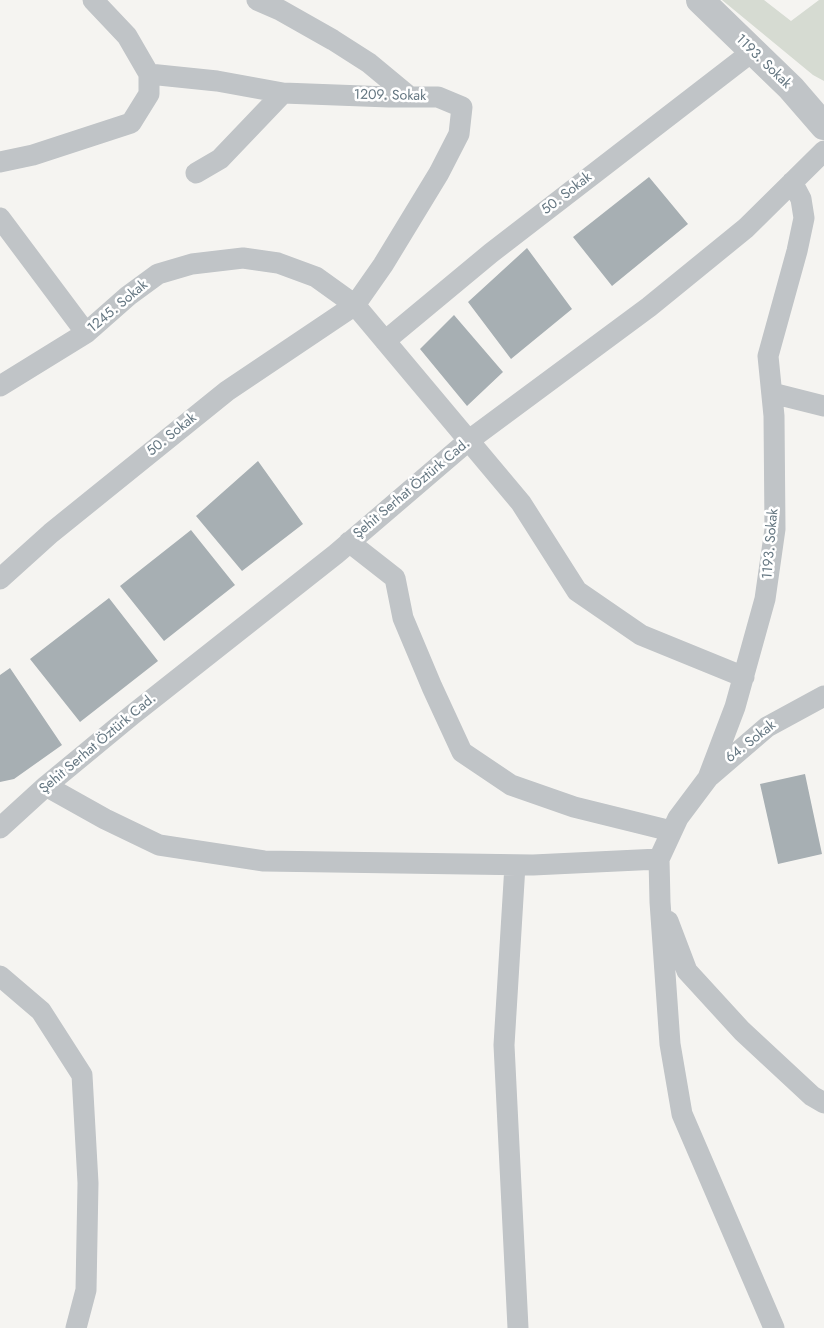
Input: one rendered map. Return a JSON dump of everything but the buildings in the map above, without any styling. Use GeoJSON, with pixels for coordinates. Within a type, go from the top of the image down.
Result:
{"type":"FeatureCollection","features":[{"type":"Feature","properties":{"kind":"street"},"geometry":{"type":"LineString","coordinates":[[0,162],[34,155],[131,123],[149,94],[149,74],[127,36],[93,0]]}},
{"type":"Feature","properties":{"kind":"street"},"geometry":{"type":"LineString","coordinates":[[258,0],[280,10],[340,44],[369,63],[410,97]]}},
{"type":"Feature","properties":{"kind":"street","name":"1193. Sokak"},"geometry":{"type":"LineString","coordinates":[[700,0],[791,88],[824,126]]}},
{"type":"Feature","properties":{"kind":"street","name":"50. Sokak"},"geometry":{"type":"LineString","coordinates":[[385,341],[491,253],[753,51]]}},
{"type":"Feature","properties":{"kind":"street","name":"1209. Sokak"},"geometry":{"type":"LineString","coordinates":[[149,74],[216,81],[282,93],[438,97],[462,107],[459,134],[439,173],[383,266],[354,305]]}},
{"type":"Feature","properties":{"kind":"street"},"geometry":{"type":"LineString","coordinates":[[196,173],[220,159],[282,93]]}},
{"type":"Feature","properties":{"kind":"street","name":"Şehit Serhat Öztürk Cad."},"geometry":{"type":"LineString","coordinates":[[0,828],[46,786],[349,542],[468,441],[648,307],[746,228],[824,151]]}},
{"type":"Feature","properties":{"kind":"street","name":"1193. Sokak"},"geometry":{"type":"LineString","coordinates":[[659,859],[678,818],[708,778],[735,707],[765,599],[775,529],[774,416],[768,356],[797,251],[804,218],[801,199],[792,182]]}},
{"type":"Feature","properties":{"kind":"street"},"geometry":{"type":"LineString","coordinates":[[0,218],[86,334]]}},
{"type":"Feature","properties":{"kind":"street","name":"1245. Sokak"},"geometry":{"type":"LineString","coordinates":[[0,386],[86,334],[128,296],[158,274],[192,264],[243,258],[278,263],[316,277],[354,305],[521,503],[577,591],[642,635],[744,677]]}},
{"type":"Feature","properties":{"kind":"street","name":"50. Sokak"},"geometry":{"type":"LineString","coordinates":[[0,579],[52,533],[227,391],[354,305]]}},
{"type":"Feature","properties":{"kind":"street"},"geometry":{"type":"LineString","coordinates":[[772,393],[824,406]]}},
{"type":"Feature","properties":{"kind":"street"},"geometry":{"type":"LineString","coordinates":[[349,542],[395,578],[403,618],[462,752],[511,785],[574,807],[672,831]]}},
{"type":"Feature","properties":{"kind":"street","name":"64. Sokak"},"geometry":{"type":"LineString","coordinates":[[708,778],[767,727],[824,696]]}},
{"type":"Feature","properties":{"kind":"street"},"geometry":{"type":"LineString","coordinates":[[46,786],[105,819],[159,845],[264,861],[533,865],[659,859],[660,902],[670,1044],[682,1114],[774,1328]]}},
{"type":"Feature","properties":{"kind":"street"},"geometry":{"type":"LineString","coordinates":[[515,865],[504,1045],[518,1328]]}},
{"type":"Feature","properties":{"kind":"street"},"geometry":{"type":"LineString","coordinates":[[660,902],[687,971],[742,1031],[812,1096],[824,1103]]}},
{"type":"Feature","properties":{"kind":"street"},"geometry":{"type":"LineString","coordinates":[[0,976],[41,1011],[82,1075],[88,1183],[86,1290],[76,1328]]}},
{"type":"Feature","properties":{"kind":"shaded area"},"geometry":{"type":"Polygon","coordinates":[[[722,0],[764,0],[791,21],[819,0],[824,0],[824,81],[813,75],[722,0]]]}}]}
